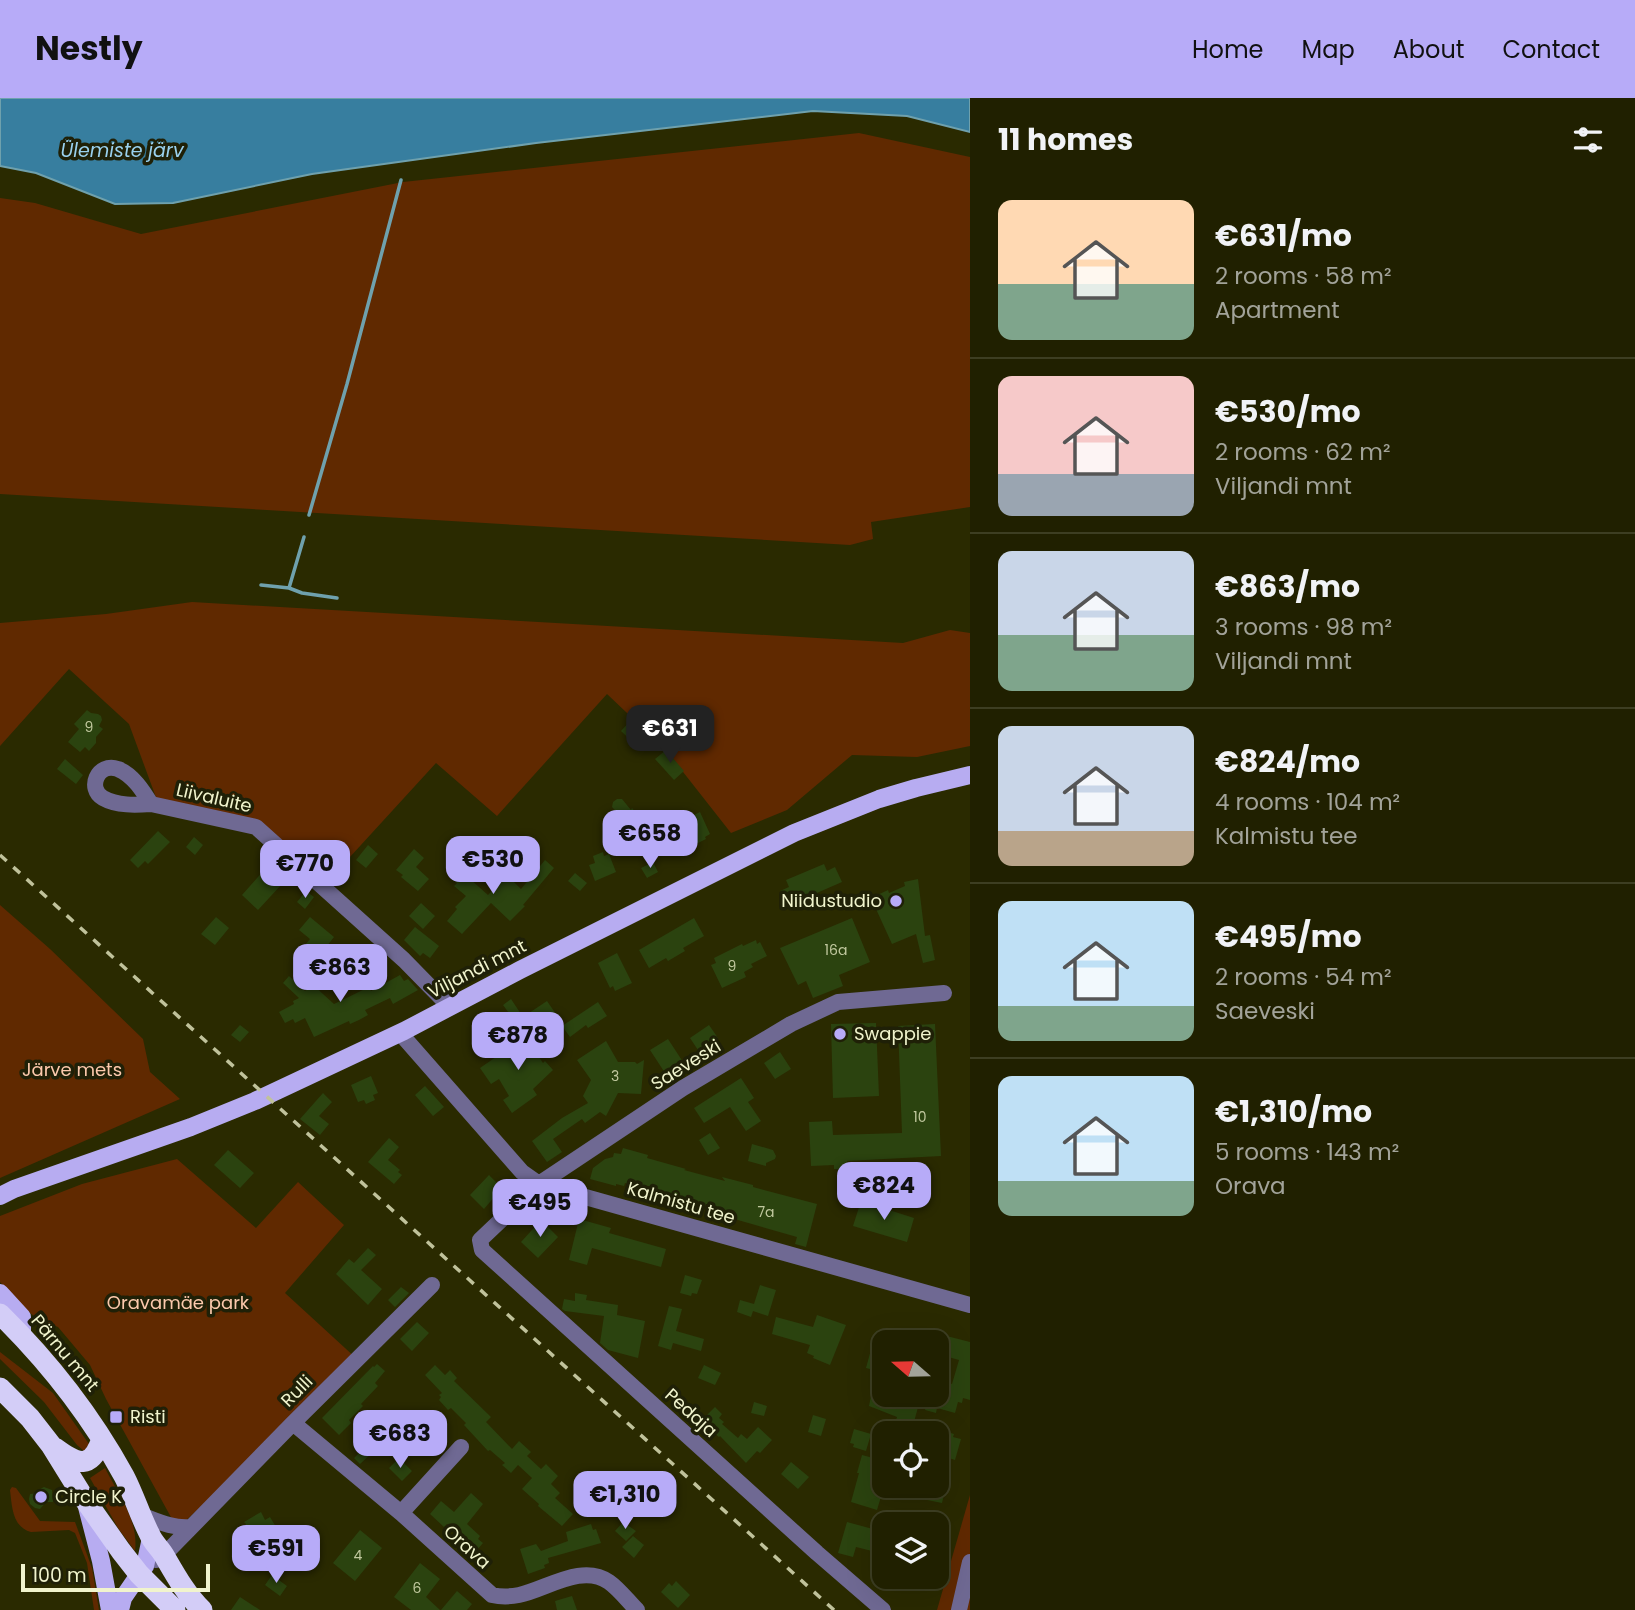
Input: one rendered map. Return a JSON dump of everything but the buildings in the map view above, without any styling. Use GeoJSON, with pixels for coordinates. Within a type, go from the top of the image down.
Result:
{"type":"FeatureCollection","features":[{"type":"Feature","properties":{"kind":"highway","name":"Pärnu mnt"},"geometry":{"type":"LineString","coordinates":[[0,1314],[58,1377],[102,1438],[125,1478],[151,1538],[175,1576],[202,1610]]}},
{"type":"Feature","properties":{"kind":"highway"},"geometry":{"type":"LineString","coordinates":[[0,1388],[30,1418],[51,1445],[121,1551],[142,1570],[175,1610]]}},
{"type":"Feature","properties":{"kind":"highway"},"geometry":{"type":"LineString","coordinates":[[51,1445],[69,1458],[83,1462],[91,1459],[97,1452],[102,1438]]}},
{"type":"Feature","properties":{"kind":"main road","name":"Viljandi mnt"},"geometry":{"type":"LineString","coordinates":[[5,1192],[191,1127],[255,1101],[400,1033],[794,833],[878,799],[970,775]]}},
{"type":"Feature","properties":{"kind":"main road"},"geometry":{"type":"LineString","coordinates":[[0,1202],[5,1192]]}},
{"type":"Feature","properties":{"kind":"main road"},"geometry":{"type":"LineString","coordinates":[[0,1293],[22,1317],[22,1336]]}},
{"type":"Feature","properties":{"kind":"main road"},"geometry":{"type":"LineString","coordinates":[[85,1500],[110,1610]]}},
{"type":"Feature","properties":{"kind":"main road"},"geometry":{"type":"LineString","coordinates":[[120,1610],[123,1598],[142,1570],[151,1538]]}},
{"type":"Feature","properties":{"kind":"street","name":"Liivaluite"},"geometry":{"type":"LineString","coordinates":[[151,804],[256,827],[404,960],[450,1007]]}},
{"type":"Feature","properties":{"kind":"street","name":"Saeveski"},"geometry":{"type":"LineString","coordinates":[[480,1240],[539,1184],[683,1088],[791,1024],[838,1002],[943,993]]}},
{"type":"Feature","properties":{"kind":"street","name":"Kalmistu tee"},"geometry":{"type":"LineString","coordinates":[[400,1033],[522,1172],[539,1184],[970,1305]]}},
{"type":"Feature","properties":{"kind":"street","name":"Pedaja"},"geometry":{"type":"LineString","coordinates":[[480,1240],[482,1250],[883,1610]]}},
{"type":"Feature","properties":{"kind":"street","name":"Rulli"},"geometry":{"type":"LineString","coordinates":[[142,1570],[164,1555],[432,1285]]}},
{"type":"Feature","properties":{"kind":"street","name":"Orava"},"geometry":{"type":"LineString","coordinates":[[293,1423],[401,1513],[492,1595],[520,1595],[575,1576],[589,1575],[609,1581],[637,1610]]}},
{"type":"Feature","properties":{"kind":"street"},"geometry":{"type":"LineString","coordinates":[[401,1513],[461,1447]]}},
{"type":"Feature","properties":{"kind":"street"},"geometry":{"type":"LineString","coordinates":[[141,1515],[171,1526],[191,1527]]}},
{"type":"Feature","properties":{"kind":"street"},"geometry":{"type":"LineString","coordinates":[[958,1610],[970,1562]]}},
{"type":"Feature","properties":{"kind":"green space"},"geometry":{"type":"Polygon","coordinates":[[[859,133],[970,157],[970,507],[871,522],[873,539],[850,545],[0,494],[0,198],[35,203],[141,234],[403,182],[859,133]]]}},
{"type":"Feature","properties":{"kind":"green space"},"geometry":{"type":"Polygon","coordinates":[[[192,602],[903,643],[950,630],[970,633],[970,746],[917,757],[852,755],[787,810],[731,833],[665,749],[607,694],[497,816],[436,763],[328,881],[260,822],[157,800],[129,724],[69,669],[0,746],[0,623],[106,614],[192,602]]]}},
{"type":"Feature","properties":{"kind":"green space","name":"Järve mets"},"geometry":{"type":"Polygon","coordinates":[[[0,905],[143,1039],[150,1072],[180,1099],[0,1178],[0,905]]]}},
{"type":"Feature","properties":{"kind":"green space","name":"Oravamäe park"},"geometry":{"type":"Polygon","coordinates":[[[177,1159],[256,1228],[298,1182],[344,1225],[285,1293],[357,1359],[293,1423],[184,1522],[172,1519],[90,1365],[58,1327],[38,1319],[21,1306],[0,1282],[0,1216],[82,1184],[177,1159]]]}},
{"type":"Feature","properties":{"kind":"green space"},"geometry":{"type":"Polygon","coordinates":[[[0,1352],[53,1393],[89,1444],[84,1451],[44,1402],[0,1359],[0,1352]]]}},
{"type":"Feature","properties":{"kind":"green space"},"geometry":{"type":"Polygon","coordinates":[[[105,1468],[131,1518],[135,1551],[118,1528],[90,1478],[105,1468]]]}},
{"type":"Feature","properties":{"kind":"green space"},"geometry":{"type":"Polygon","coordinates":[[[12,1487],[16,1488],[40,1521],[75,1522],[92,1568],[99,1610],[94,1610],[87,1563],[75,1533],[69,1530],[31,1532],[20,1526],[11,1503],[12,1487]]]}},
{"type":"Feature","properties":{"kind":"green space"},"geometry":{"type":"Polygon","coordinates":[[[970,1495],[970,1610],[937,1610],[943,1589],[949,1589],[949,1568],[970,1495]]]}},
{"type":"Feature","properties":{"kind":"water","name":"Ülemiste järv"},"geometry":{"type":"Polygon","coordinates":[[[0,98],[970,98],[970,132],[907,116],[813,111],[536,143],[312,174],[173,203],[115,204],[36,173],[0,166],[0,98]]]}},
{"type":"Feature","properties":{"kind":"waterway"},"geometry":{"type":"LineString","coordinates":[[309,515],[401,180]]}},
{"type":"Feature","properties":{"kind":"waterway"},"geometry":{"type":"LineString","coordinates":[[289,588],[304,537]]}},
{"type":"Feature","properties":{"kind":"waterway"},"geometry":{"type":"LineString","coordinates":[[261,585],[337,598]]}},
{"type":"Feature","properties":{"kind":"railway"},"geometry":{"type":"LineString","coordinates":[[0,855],[834,1610]]}},
{"type":"Feature","properties":{"kind":"place","name":"Niidustudio"},"geometry":{"type":"Point","coordinates":[896,901]}},
{"type":"Feature","properties":{"kind":"place","name":"Swappie"},"geometry":{"type":"Point","coordinates":[840,1034]}},
{"type":"Feature","properties":{"kind":"place","name":"Risti"},"geometry":{"type":"Point","coordinates":[116,1417]}},
{"type":"Feature","properties":{"kind":"place","name":"Circle K"},"geometry":{"type":"Point","coordinates":[41,1497]}}]}
